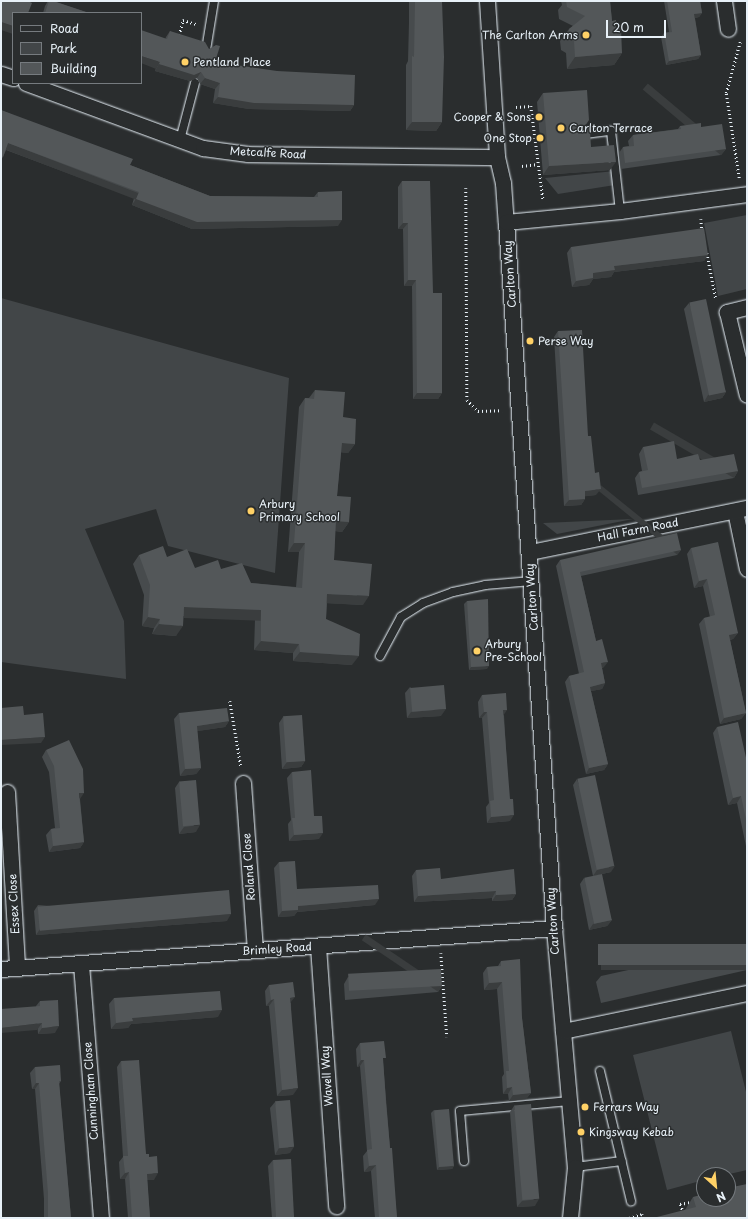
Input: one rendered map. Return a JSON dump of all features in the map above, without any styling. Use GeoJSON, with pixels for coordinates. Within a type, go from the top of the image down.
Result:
{"type":"FeatureCollection","features":[{"type":"Feature","properties":{"kind":"street","name":"Carlton Way"},"geometry":{"type":"LineString","coordinates":[[487,1],[497,158],[503,183],[530,552],[554,928],[575,1167],[570,1218]]}},
{"type":"Feature","properties":{"kind":"street"},"geometry":{"type":"LineString","coordinates":[[724,1],[728,29]]}},
{"type":"Feature","properties":{"kind":"street"},"geometry":{"type":"LineString","coordinates":[[1,74],[12,78]]}},
{"type":"Feature","properties":{"kind":"street","name":"Metcalfe Road"},"geometry":{"type":"LineString","coordinates":[[29,84],[203,148],[248,154],[497,158]]}},
{"type":"Feature","properties":{"kind":"street"},"geometry":{"type":"LineString","coordinates":[[506,222],[620,211],[744,194]]}},
{"type":"Feature","properties":{"kind":"street"},"geometry":{"type":"LineString","coordinates":[[747,307],[727,312],[747,395]]}},
{"type":"Feature","properties":{"kind":"street"},"geometry":{"type":"LineString","coordinates":[[741,510],[747,569]]}},
{"type":"Feature","properties":{"kind":"street","name":"Hall Farm Road"},"geometry":{"type":"LineString","coordinates":[[530,552],[741,510]]}},
{"type":"Feature","properties":{"kind":"street","name":"Roland Close"},"geometry":{"type":"LineString","coordinates":[[243,783],[255,950]]}},
{"type":"Feature","properties":{"kind":"street","name":"Essex Close"},"geometry":{"type":"LineString","coordinates":[[7,792],[17,968]]}},
{"type":"Feature","properties":{"kind":"street","name":"Brimley Road"},"geometry":{"type":"LineString","coordinates":[[1,969],[554,928]]}},
{"type":"Feature","properties":{"kind":"street","name":"Wavell Way"},"geometry":{"type":"LineString","coordinates":[[318,946],[336,1206]]}},
{"type":"Feature","properties":{"kind":"street","name":"Cunningham Close"},"geometry":{"type":"LineString","coordinates":[[81,964],[101,1218]]}},
{"type":"Feature","properties":{"kind":"street"},"geometry":{"type":"LineString","coordinates":[[563,1031],[747,993]]}},
{"type":"Feature","properties":{"kind":"lane"},"geometry":{"type":"LineString","coordinates":[[206,50],[214,1]]}},
{"type":"Feature","properties":{"kind":"lane"},"geometry":{"type":"LineString","coordinates":[[180,140],[195,83]]}},
{"type":"Feature","properties":{"kind":"lane"},"geometry":{"type":"LineString","coordinates":[[585,134],[610,131],[620,211]]}},
{"type":"Feature","properties":{"kind":"lane"},"geometry":{"type":"LineString","coordinates":[[380,656],[401,617],[423,603],[453,592],[485,585],[532,581]]}},
{"type":"Feature","properties":{"kind":"lane"},"geometry":{"type":"LineString","coordinates":[[600,1070],[631,1201]]}},
{"type":"Feature","properties":{"kind":"lane"},"geometry":{"type":"LineString","coordinates":[[464,1161],[460,1111],[570,1101]]}},
{"type":"Feature","properties":{"kind":"lane"},"geometry":{"type":"LineString","coordinates":[[575,1167],[622,1161]]}},
{"type":"Feature","properties":{"kind":"path"},"geometry":{"type":"LineString","coordinates":[[178,37],[183,20],[210,28]]}},
{"type":"Feature","properties":{"kind":"path"},"geometry":{"type":"LineString","coordinates":[[742,36],[726,93],[744,194]]}},
{"type":"Feature","properties":{"kind":"path"},"geometry":{"type":"LineString","coordinates":[[516,107],[531,106],[543,199]]}},
{"type":"Feature","properties":{"kind":"path"},"geometry":{"type":"LineString","coordinates":[[522,166],[538,164]]}},
{"type":"Feature","properties":{"kind":"path"},"geometry":{"type":"LineString","coordinates":[[466,188],[467,400],[478,411],[504,410]]}},
{"type":"Feature","properties":{"kind":"path"},"geometry":{"type":"LineString","coordinates":[[703,233],[700,219],[707,218]]}},
{"type":"Feature","properties":{"kind":"path"},"geometry":{"type":"LineString","coordinates":[[706,248],[715,298],[727,312]]}},
{"type":"Feature","properties":{"kind":"path"},"geometry":{"type":"LineString","coordinates":[[230,701],[243,783]]}},
{"type":"Feature","properties":{"kind":"path"},"geometry":{"type":"LineString","coordinates":[[440,937],[447,1037]]}},
{"type":"Feature","properties":{"kind":"path"},"geometry":{"type":"LineString","coordinates":[[684,1218],[680,1204],[696,1200]]}},
{"type":"Feature","properties":{"kind":"path"},"geometry":{"type":"LineString","coordinates":[[629,1218],[642,1214],[643,1218]]}},
{"type":"Feature","properties":{"kind":"path"},"geometry":{"type":"LineString","coordinates":[[678,1215],[683,1214]]}},
{"type":"Feature","properties":{"kind":"green space"},"geometry":{"type":"Polygon","coordinates":[[[615,171],[615,185],[558,194],[545,178],[615,171]]]}},
{"type":"Feature","properties":{"kind":"green space"},"geometry":{"type":"Polygon","coordinates":[[[747,215],[747,289],[718,296],[704,223],[747,215]]]}},
{"type":"Feature","properties":{"kind":"green space"},"geometry":{"type":"Polygon","coordinates":[[[1,298],[289,378],[275,573],[168,546],[156,509],[85,529],[124,621],[126,679],[1,662],[1,298]]]}},
{"type":"Feature","properties":{"kind":"green space"},"geometry":{"type":"Polygon","coordinates":[[[633,519],[557,534],[543,523],[633,519]]]}},
{"type":"Feature","properties":{"kind":"green space"},"geometry":{"type":"Polygon","coordinates":[[[731,1031],[747,1096],[747,1170],[736,1172],[736,1167],[696,1167],[696,1182],[667,1190],[633,1055],[731,1031]]]}},
{"type":"Feature","properties":{"kind":"building"},"geometry":{"type":"Polygon","coordinates":[[[1,1],[28,1],[32,3],[28,12],[12,12],[12,26],[1,22],[1,1]]]}},
{"type":"Feature","properties":{"kind":"building"},"geometry":{"type":"Polygon","coordinates":[[[49,1],[53,1],[86,12],[45,12],[49,1]]]}},
{"type":"Feature","properties":{"kind":"building"},"geometry":{"type":"Polygon","coordinates":[[[415,1],[442,1],[444,57],[442,122],[412,122],[412,56],[414,57],[415,1]]]}},
{"type":"Feature","properties":{"kind":"building"},"geometry":{"type":"Polygon","coordinates":[[[566,1],[610,1],[612,21],[616,20],[616,29],[621,28],[622,53],[575,57],[574,41],[569,38],[569,29],[585,16],[567,7],[566,1]]]}},
{"type":"Feature","properties":{"kind":"building"},"geometry":{"type":"Polygon","coordinates":[[[667,1],[700,1],[702,13],[694,14],[701,55],[669,61],[664,33],[672,32],[667,1]]]}},
{"type":"Feature","properties":{"kind":"building"},"geometry":{"type":"Polygon","coordinates":[[[142,30],[167,39],[170,31],[205,42],[209,49],[216,45],[220,46],[215,62],[277,71],[355,75],[354,105],[254,103],[218,97],[220,83],[205,78],[201,72],[194,75],[159,64],[160,62],[142,56],[142,30]]]}},
{"type":"Feature","properties":{"kind":"building","name":"Carlton Terrace"},"geometry":{"type":"Polygon","coordinates":[[[587,90],[589,120],[585,126],[590,131],[591,147],[614,145],[616,162],[549,166],[543,93],[587,90]]]}},
{"type":"Feature","properties":{"kind":"building"},"geometry":{"type":"Polygon","coordinates":[[[1,110],[133,159],[130,165],[210,196],[318,197],[318,192],[342,191],[342,220],[197,222],[136,199],[139,192],[8,143],[3,157],[1,156],[1,110]]]}},
{"type":"Feature","properties":{"kind":"building"},"geometry":{"type":"Polygon","coordinates":[[[701,123],[701,127],[722,124],[726,149],[625,163],[623,147],[634,146],[633,135],[681,129],[680,126],[701,123]]]}},
{"type":"Feature","properties":{"kind":"building"},"geometry":{"type":"Polygon","coordinates":[[[402,181],[430,181],[433,293],[442,293],[442,393],[417,393],[416,280],[408,280],[408,223],[403,223],[402,181]]]}},
{"type":"Feature","properties":{"kind":"building"},"geometry":{"type":"Polygon","coordinates":[[[704,228],[708,255],[614,266],[615,270],[593,273],[593,278],[576,281],[571,247],[704,228]]]}},
{"type":"Feature","properties":{"kind":"building"},"geometry":{"type":"Polygon","coordinates":[[[706,299],[726,392],[709,395],[689,303],[706,299]]]}},
{"type":"Feature","properties":{"kind":"building"},"geometry":{"type":"Polygon","coordinates":[[[582,330],[588,436],[591,436],[595,473],[599,472],[601,489],[585,491],[585,499],[569,500],[558,331],[582,330]]]}},
{"type":"Feature","properties":{"kind":"building"},"geometry":{"type":"Polygon","coordinates":[[[315,390],[345,392],[343,417],[356,419],[355,444],[342,443],[337,496],[351,497],[349,522],[336,521],[334,560],[372,564],[369,596],[327,594],[326,619],[360,634],[359,656],[300,652],[299,644],[261,641],[261,610],[184,607],[183,626],[159,624],[160,619],[148,617],[150,585],[139,555],[163,546],[167,557],[187,549],[195,568],[218,560],[221,569],[242,563],[251,583],[302,588],[305,543],[294,543],[305,398],[314,399],[315,390]]]}},
{"type":"Feature","properties":{"kind":"building"},"geometry":{"type":"Polygon","coordinates":[[[674,441],[677,459],[698,454],[700,460],[734,454],[738,471],[642,488],[639,472],[648,470],[643,447],[674,441]]]}},
{"type":"Feature","properties":{"kind":"building"},"geometry":{"type":"Polygon","coordinates":[[[677,533],[681,550],[580,572],[596,641],[602,639],[608,662],[601,663],[605,683],[590,687],[608,764],[589,768],[569,676],[584,672],[560,560],[677,533]]]}},
{"type":"Feature","properties":{"kind":"building"},"geometry":{"type":"Polygon","coordinates":[[[718,542],[738,633],[729,635],[746,713],[724,718],[704,618],[715,615],[707,579],[699,581],[691,548],[718,542]]]}},
{"type":"Feature","properties":{"kind":"building","name":"Arbury Pre-School"},"geometry":{"type":"Polygon","coordinates":[[[488,599],[489,666],[471,667],[467,601],[488,599]]]}},
{"type":"Feature","properties":{"kind":"building"},"geometry":{"type":"Polygon","coordinates":[[[444,685],[446,709],[412,712],[410,688],[444,685]]]}},
{"type":"Feature","properties":{"kind":"building"},"geometry":{"type":"Polygon","coordinates":[[[506,693],[507,710],[503,710],[510,799],[513,799],[514,815],[491,817],[490,801],[494,800],[487,712],[484,712],[482,695],[506,693]]]}},
{"type":"Feature","properties":{"kind":"building"},"geometry":{"type":"Polygon","coordinates":[[[23,706],[24,715],[43,713],[45,737],[1,740],[1,708],[23,706]]]}},
{"type":"Feature","properties":{"kind":"building"},"geometry":{"type":"Polygon","coordinates":[[[227,708],[229,721],[197,726],[201,768],[185,769],[179,713],[227,708]]]}},
{"type":"Feature","properties":{"kind":"building"},"geometry":{"type":"Polygon","coordinates":[[[302,715],[305,761],[286,762],[283,716],[302,715]]]}},
{"type":"Feature","properties":{"kind":"building"},"geometry":{"type":"Polygon","coordinates":[[[738,722],[747,762],[747,824],[741,796],[733,798],[717,727],[738,722]]]}},
{"type":"Feature","properties":{"kind":"building"},"geometry":{"type":"Polygon","coordinates":[[[69,740],[83,769],[84,793],[79,793],[84,842],[53,846],[51,829],[60,828],[54,766],[46,750],[69,740]]]}},
{"type":"Feature","properties":{"kind":"building"},"geometry":{"type":"Polygon","coordinates":[[[311,770],[314,816],[322,816],[323,833],[294,835],[292,818],[295,818],[292,772],[311,770]]]}},
{"type":"Feature","properties":{"kind":"building"},"geometry":{"type":"Polygon","coordinates":[[[595,775],[614,866],[597,870],[577,779],[595,775]]]}},
{"type":"Feature","properties":{"kind":"building"},"geometry":{"type":"Polygon","coordinates":[[[196,780],[200,825],[183,826],[179,781],[196,780]]]}},
{"type":"Feature","properties":{"kind":"building"},"geometry":{"type":"Polygon","coordinates":[[[295,861],[297,889],[378,885],[379,899],[298,906],[298,910],[282,911],[279,862],[295,861]]]}},
{"type":"Feature","properties":{"kind":"building"},"geometry":{"type":"Polygon","coordinates":[[[440,868],[441,879],[514,869],[516,894],[496,895],[496,891],[418,896],[416,870],[440,868]]]}},
{"type":"Feature","properties":{"kind":"building"},"geometry":{"type":"Polygon","coordinates":[[[602,874],[612,920],[594,924],[584,878],[602,874]]]}},
{"type":"Feature","properties":{"kind":"building"},"geometry":{"type":"Polygon","coordinates":[[[229,890],[231,914],[40,931],[38,907],[229,890]]]}},
{"type":"Feature","properties":{"kind":"building"},"geometry":{"type":"Polygon","coordinates":[[[598,944],[747,944],[747,965],[598,965],[598,944]]]}},
{"type":"Feature","properties":{"kind":"building"},"geometry":{"type":"Polygon","coordinates":[[[520,959],[522,1018],[531,1093],[513,1095],[512,1087],[507,1088],[506,1071],[509,1071],[502,982],[489,983],[487,967],[501,966],[501,961],[520,959]]]}},
{"type":"Feature","properties":{"kind":"building"},"geometry":{"type":"Polygon","coordinates":[[[441,969],[442,986],[349,991],[348,974],[441,969]]]}},
{"type":"Feature","properties":{"kind":"building"},"geometry":{"type":"Polygon","coordinates":[[[293,982],[295,997],[290,998],[298,1088],[282,1090],[274,999],[271,1000],[269,985],[293,982]]]}},
{"type":"Feature","properties":{"kind":"building"},"geometry":{"type":"Polygon","coordinates":[[[220,991],[222,1010],[132,1018],[133,1021],[116,1023],[114,998],[220,991]]]}},
{"type":"Feature","properties":{"kind":"building"},"geometry":{"type":"Polygon","coordinates":[[[58,1000],[59,1026],[42,1028],[42,1023],[1,1028],[1,1009],[40,1006],[40,1001],[58,1000]]]}},
{"type":"Feature","properties":{"kind":"building"},"geometry":{"type":"Polygon","coordinates":[[[384,1041],[386,1058],[383,1058],[386,1103],[390,1148],[392,1148],[397,1218],[379,1218],[376,1165],[369,1166],[367,1150],[372,1149],[364,1060],[361,1060],[360,1043],[384,1041]]]}},
{"type":"Feature","properties":{"kind":"building"},"geometry":{"type":"Polygon","coordinates":[[[139,1060],[146,1154],[149,1154],[149,1157],[157,1156],[158,1173],[147,1174],[150,1218],[132,1218],[129,1172],[125,1173],[123,1156],[128,1156],[121,1061],[139,1060]]]}},
{"type":"Feature","properties":{"kind":"building"},"geometry":{"type":"Polygon","coordinates":[[[60,1065],[61,1081],[59,1081],[71,1218],[48,1218],[48,1193],[39,1083],[36,1083],[35,1067],[60,1065]]]}},
{"type":"Feature","properties":{"kind":"building"},"geometry":{"type":"Polygon","coordinates":[[[290,1100],[294,1147],[279,1148],[275,1101],[290,1100]]]}},
{"type":"Feature","properties":{"kind":"building"},"geometry":{"type":"Polygon","coordinates":[[[531,1104],[539,1199],[522,1200],[514,1105],[531,1104]]]}},
{"type":"Feature","properties":{"kind":"building"},"geometry":{"type":"Polygon","coordinates":[[[449,1109],[454,1166],[439,1167],[434,1110],[449,1109]]]}},
{"type":"Feature","properties":{"kind":"building"},"geometry":{"type":"Polygon","coordinates":[[[291,1159],[294,1218],[276,1218],[273,1160],[291,1159]]]}},
{"type":"Feature","properties":{"kind":"building"},"geometry":{"type":"Polygon","coordinates":[[[747,1184],[747,1218],[653,1218],[696,1207],[736,1207],[736,1186],[747,1184]]]}},
{"type":"Feature","properties":{"kind":"building"},"geometry":{"type":"Polygon","coordinates":[[[696,1196],[696,1207],[693,1197],[696,1196]]]}},
{"type":"Feature","properties":{"kind":"place","name":"The Carlton Arms"},"geometry":{"type":"Point","coordinates":[586,35]}},
{"type":"Feature","properties":{"kind":"place","name":"Pentland Place"},"geometry":{"type":"Point","coordinates":[185,62]}},
{"type":"Feature","properties":{"kind":"place","name":"Cooper & Sons"},"geometry":{"type":"Point","coordinates":[539,117]}},
{"type":"Feature","properties":{"kind":"place","name":"Carlton Terrace"},"geometry":{"type":"Point","coordinates":[561,128]}},
{"type":"Feature","properties":{"kind":"place","name":"One Stop"},"geometry":{"type":"Point","coordinates":[540,138]}},
{"type":"Feature","properties":{"kind":"place","name":"Perse Way"},"geometry":{"type":"Point","coordinates":[530,341]}},
{"type":"Feature","properties":{"kind":"place","name":"Arbury Primary School"},"geometry":{"type":"Point","coordinates":[251,511]}},
{"type":"Feature","properties":{"kind":"place","name":"Arbury Pre-School"},"geometry":{"type":"Point","coordinates":[477,651]}},
{"type":"Feature","properties":{"kind":"place","name":"Ferrars Way"},"geometry":{"type":"Point","coordinates":[585,1107]}},
{"type":"Feature","properties":{"kind":"place","name":"Kingsway Kebab"},"geometry":{"type":"Point","coordinates":[581,1132]}}]}
